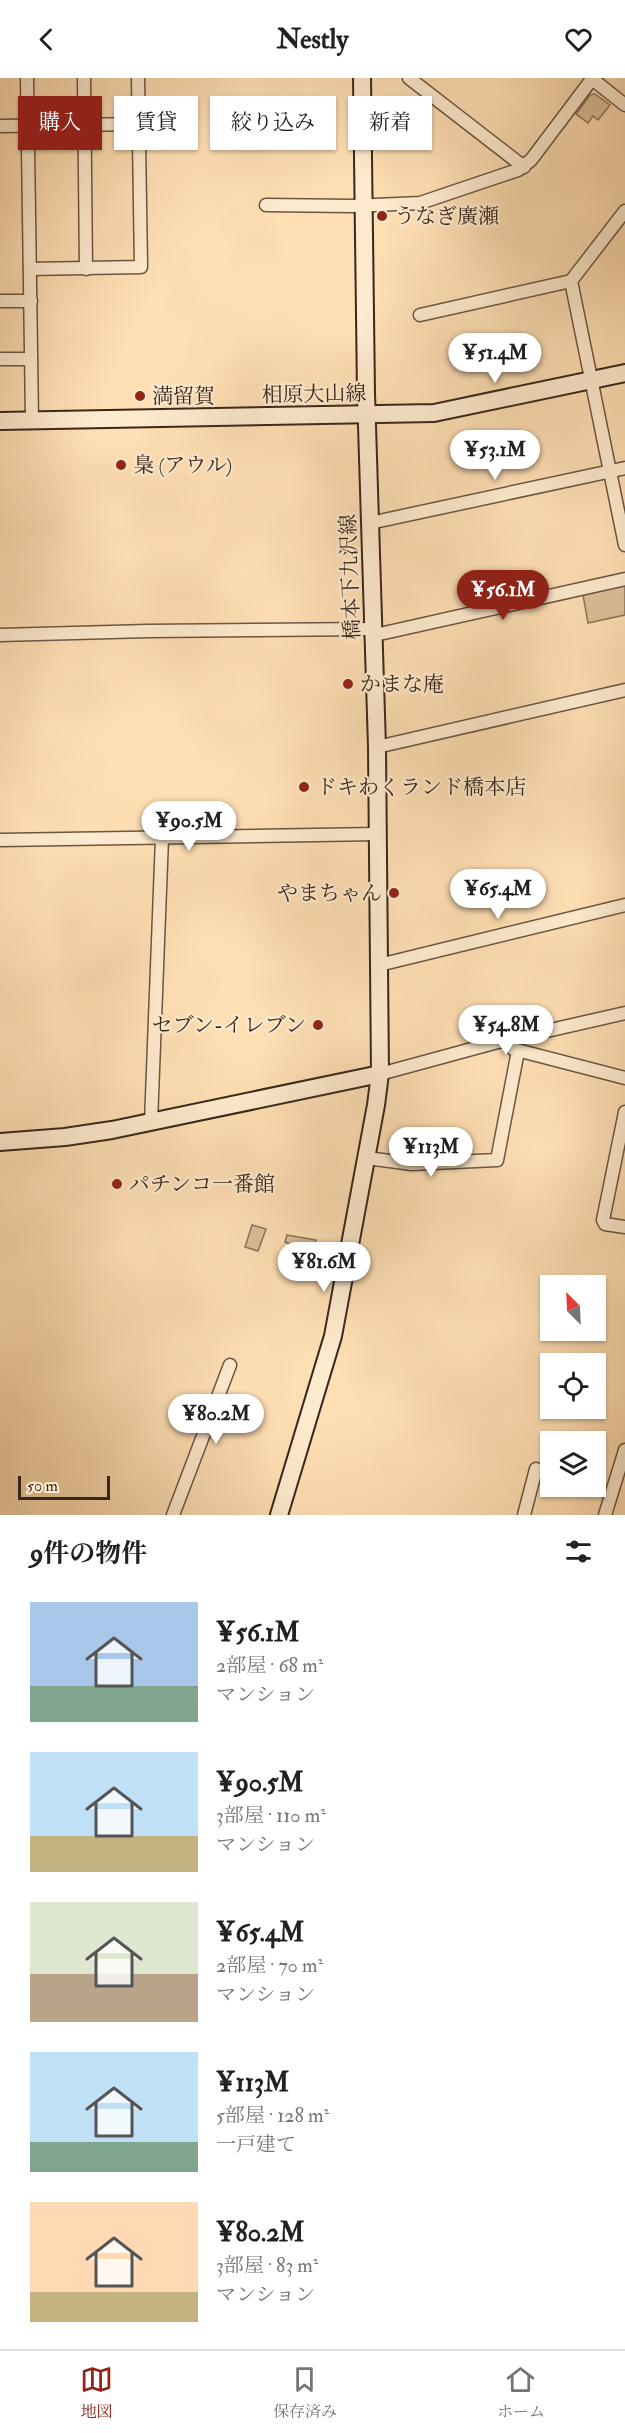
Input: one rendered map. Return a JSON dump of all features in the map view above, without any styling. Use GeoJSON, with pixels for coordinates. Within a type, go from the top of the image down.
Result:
{"type":"FeatureCollection","features":[{"type":"Feature","properties":{"kind":"street"},"geometry":{"type":"LineString","coordinates":[[27,78],[27,96]]}},
{"type":"Feature","properties":{"kind":"street"},"geometry":{"type":"LineString","coordinates":[[84,78],[84,96]]}},
{"type":"Feature","properties":{"kind":"street"},"geometry":{"type":"LineString","coordinates":[[138,78],[139,96]]}},
{"type":"Feature","properties":{"kind":"street","name":"橋本下九沢線"},"geometry":{"type":"LineString","coordinates":[[279,1515],[333,1336],[380,1074],[377,747],[367,416],[362,78]]}},
{"type":"Feature","properties":{"kind":"street"},"geometry":{"type":"LineString","coordinates":[[409,78],[524,167]]}},
{"type":"Feature","properties":{"kind":"street"},"geometry":{"type":"LineString","coordinates":[[266,205],[364,206],[420,203],[524,167],[591,78],[625,105]]}},
{"type":"Feature","properties":{"kind":"street"},"geometry":{"type":"LineString","coordinates":[[0,126],[18,125]]}},
{"type":"Feature","properties":{"kind":"street"},"geometry":{"type":"LineString","coordinates":[[28,150],[32,421]]}},
{"type":"Feature","properties":{"kind":"street"},"geometry":{"type":"LineString","coordinates":[[84,150],[86,269]]}},
{"type":"Feature","properties":{"kind":"street"},"geometry":{"type":"LineString","coordinates":[[30,269],[141,267],[140,150]]}},
{"type":"Feature","properties":{"kind":"street"},"geometry":{"type":"LineString","coordinates":[[420,315],[571,281],[625,211]]}},
{"type":"Feature","properties":{"kind":"street"},"geometry":{"type":"LineString","coordinates":[[571,281],[625,545]]}},
{"type":"Feature","properties":{"kind":"street"},"geometry":{"type":"LineString","coordinates":[[0,301],[31,301]]}},
{"type":"Feature","properties":{"kind":"street"},"geometry":{"type":"LineString","coordinates":[[0,359],[31,359]]}},
{"type":"Feature","properties":{"kind":"street","name":"相原大山線"},"geometry":{"type":"LineString","coordinates":[[0,421],[434,413],[625,373]]}},
{"type":"Feature","properties":{"kind":"street"},"geometry":{"type":"LineString","coordinates":[[370,523],[625,468]]}},
{"type":"Feature","properties":{"kind":"street"},"geometry":{"type":"LineString","coordinates":[[0,635],[148,631],[374,632],[625,579]]}},
{"type":"Feature","properties":{"kind":"street"},"geometry":{"type":"LineString","coordinates":[[377,747],[625,690]]}},
{"type":"Feature","properties":{"kind":"street"},"geometry":{"type":"LineString","coordinates":[[0,840],[378,834]]}},
{"type":"Feature","properties":{"kind":"street"},"geometry":{"type":"LineString","coordinates":[[151,1122],[162,838]]}},
{"type":"Feature","properties":{"kind":"street"},"geometry":{"type":"LineString","coordinates":[[379,965],[625,905]]}},
{"type":"Feature","properties":{"kind":"street"},"geometry":{"type":"LineString","coordinates":[[0,1142],[65,1137],[151,1122],[380,1074],[494,1043],[625,1012]]}},
{"type":"Feature","properties":{"kind":"street"},"geometry":{"type":"LineString","coordinates":[[494,1043],[625,1078]]}},
{"type":"Feature","properties":{"kind":"street"},"geometry":{"type":"LineString","coordinates":[[366,1158],[412,1164],[497,1160],[518,1051]]}},
{"type":"Feature","properties":{"kind":"street"},"geometry":{"type":"LineString","coordinates":[[625,1112],[603,1217],[605,1224],[625,1227]]}},
{"type":"Feature","properties":{"kind":"street"},"geometry":{"type":"LineString","coordinates":[[174,1515],[231,1365]]}},
{"type":"Feature","properties":{"kind":"street"},"geometry":{"type":"LineString","coordinates":[[605,1515],[625,1450]]}},
{"type":"Feature","properties":{"kind":"street"},"geometry":{"type":"LineString","coordinates":[[524,1515],[537,1469]]}},
{"type":"Feature","properties":{"kind":"shaded area"},"geometry":{"type":"Polygon","coordinates":[[[595,94],[610,105],[598,120],[593,116],[588,123],[576,114],[590,95],[595,94]]]}},
{"type":"Feature","properties":{"kind":"shaded area"},"geometry":{"type":"Polygon","coordinates":[[[625,585],[625,615],[588,623],[583,595],[625,585]]]}},
{"type":"Feature","properties":{"kind":"shaded area"},"geometry":{"type":"Polygon","coordinates":[[[252,1225],[266,1229],[258,1251],[245,1247],[252,1225]]]}},
{"type":"Feature","properties":{"kind":"shaded area"},"geometry":{"type":"Polygon","coordinates":[[[287,1235],[316,1240],[313,1254],[285,1242],[287,1235]]]}},
{"type":"Feature","properties":{"kind":"place","name":"うなぎ廣瀬"},"geometry":{"type":"Point","coordinates":[382,216]}},
{"type":"Feature","properties":{"kind":"place","name":"満留賀"},"geometry":{"type":"Point","coordinates":[140,396]}},
{"type":"Feature","properties":{"kind":"place","name":"梟 (アウル)"},"geometry":{"type":"Point","coordinates":[121,465]}},
{"type":"Feature","properties":{"kind":"place","name":"かまな庵"},"geometry":{"type":"Point","coordinates":[348,684]}},
{"type":"Feature","properties":{"kind":"place","name":"ドキわくランド橋本店"},"geometry":{"type":"Point","coordinates":[304,787]}},
{"type":"Feature","properties":{"kind":"place","name":"やまちゃん"},"geometry":{"type":"Point","coordinates":[394,893]}},
{"type":"Feature","properties":{"kind":"place","name":"セブン-イレブン"},"geometry":{"type":"Point","coordinates":[318,1025]}},
{"type":"Feature","properties":{"kind":"place","name":"パチンコ一番館"},"geometry":{"type":"Point","coordinates":[117,1184]}}]}
